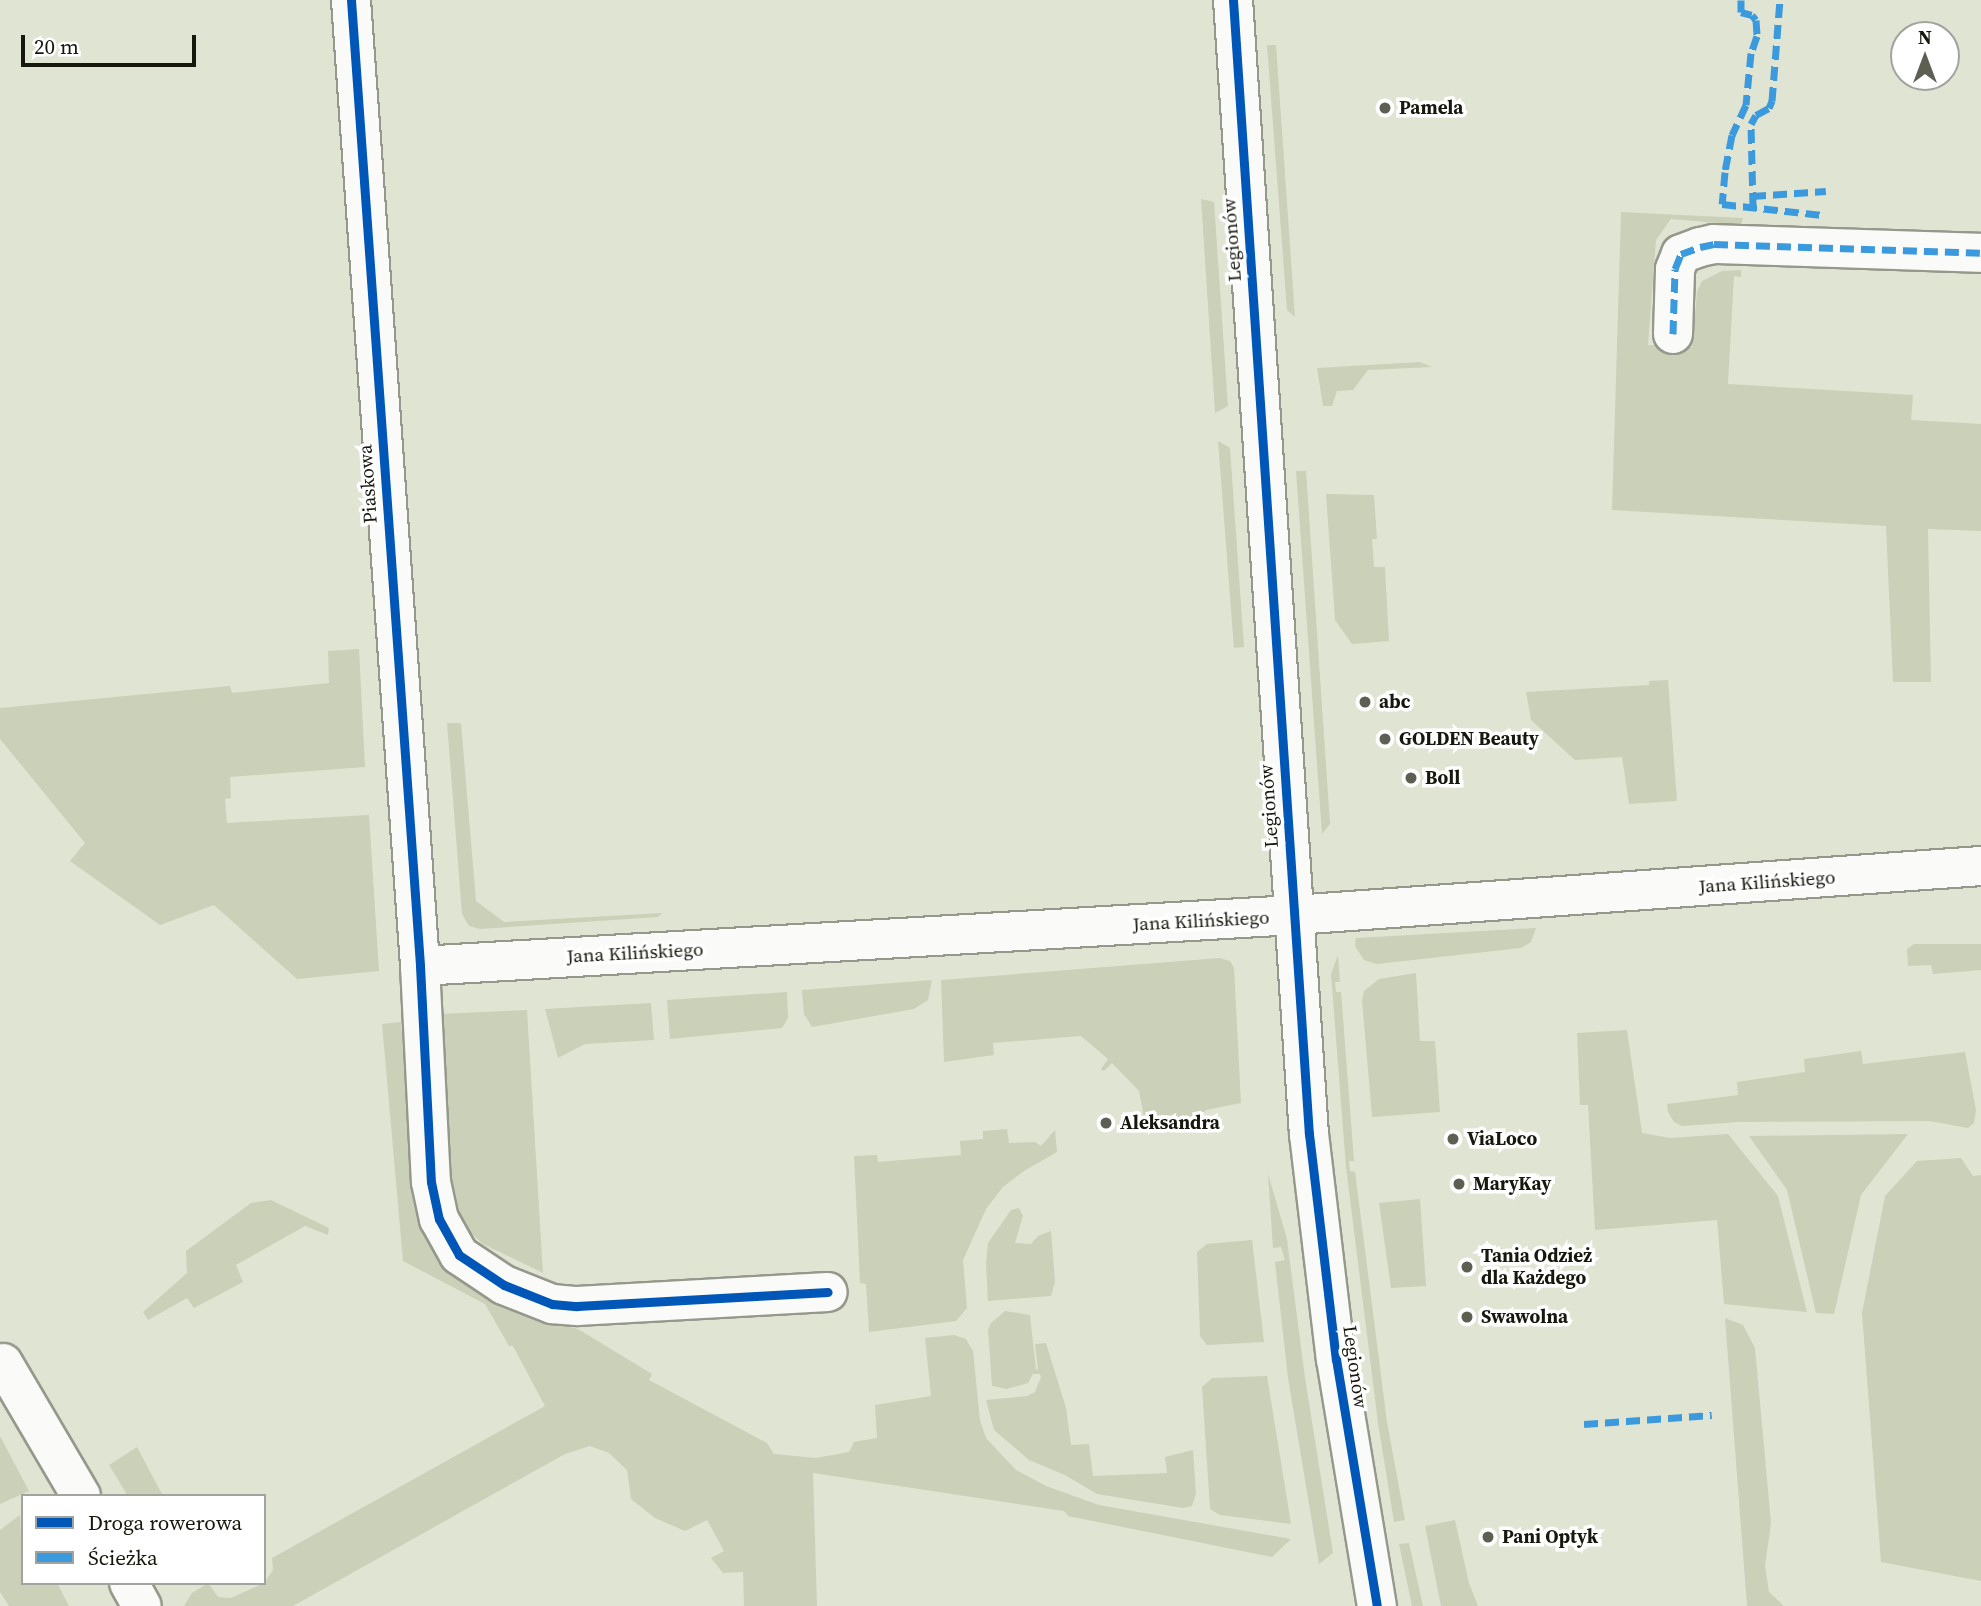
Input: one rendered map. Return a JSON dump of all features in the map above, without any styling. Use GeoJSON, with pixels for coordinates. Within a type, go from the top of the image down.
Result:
{"type":"FeatureCollection","features":[{"type":"Feature","properties":{"kind":"street","name":"Piaskowa"},"geometry":{"type":"LineString","coordinates":[[351,0],[420,966],[431,1182],[439,1219],[459,1255],[504,1285],[552,1304],[577,1306],[828,1292]]}},
{"type":"Feature","properties":{"kind":"street","name":"Legionów"},"geometry":{"type":"LineString","coordinates":[[1233,0],[1294,915],[1320,1237],[1348,1437],[1377,1606]]}},
{"type":"Feature","properties":{"kind":"street"},"geometry":{"type":"LineString","coordinates":[[1673,334],[1675,269],[1681,254],[1700,247],[1714,244],[1981,253]]}},
{"type":"Feature","properties":{"kind":"street","name":"Jana Kilińskiego"},"geometry":{"type":"LineString","coordinates":[[420,966],[1294,915],[1981,866]]}},
{"type":"Feature","properties":{"kind":"street"},"geometry":{"type":"LineString","coordinates":[[3,1363],[80,1494]]}},
{"type":"Feature","properties":{"kind":"street"},"geometry":{"type":"LineString","coordinates":[[131,1585],[142,1606]]}},
{"type":"Feature","properties":{"kind":"green space"},"geometry":{"type":"Polygon","coordinates":[[[1267,45],[1276,45],[1295,317],[1287,310],[1267,45]]]}},
{"type":"Feature","properties":{"kind":"green space"},"geometry":{"type":"Polygon","coordinates":[[[1201,199],[1214,202],[1228,406],[1215,413],[1201,199]]]}},
{"type":"Feature","properties":{"kind":"green space"},"geometry":{"type":"Polygon","coordinates":[[[1621,212],[1743,218],[1741,225],[1671,219],[1656,240],[1648,345],[1692,347],[1697,292],[1702,281],[1722,271],[1741,270],[1741,277],[1734,276],[1728,384],[1913,395],[1911,420],[1981,424],[1981,531],[1928,529],[1931,682],[1893,682],[1886,526],[1612,510],[1621,212]]]}},
{"type":"Feature","properties":{"kind":"green space"},"geometry":{"type":"Polygon","coordinates":[[[1420,362],[1432,367],[1368,370],[1353,390],[1337,391],[1332,406],[1323,406],[1317,368],[1420,362]]]}},
{"type":"Feature","properties":{"kind":"green space"},"geometry":{"type":"Polygon","coordinates":[[[1218,441],[1230,448],[1244,647],[1234,648],[1218,441]]]}},
{"type":"Feature","properties":{"kind":"green space"},"geometry":{"type":"Polygon","coordinates":[[[1296,471],[1306,471],[1330,824],[1322,834],[1296,471]]]}},
{"type":"Feature","properties":{"kind":"green space"},"geometry":{"type":"Polygon","coordinates":[[[1326,494],[1374,495],[1377,539],[1372,539],[1374,567],[1385,567],[1389,641],[1352,644],[1335,620],[1326,494]]]}},
{"type":"Feature","properties":{"kind":"green space"},"geometry":{"type":"Polygon","coordinates":[[[359,649],[365,767],[230,777],[231,798],[225,799],[227,823],[369,815],[379,971],[297,979],[214,905],[160,925],[70,861],[85,843],[0,739],[0,708],[230,686],[232,693],[329,683],[328,651],[359,649]]]}},
{"type":"Feature","properties":{"kind":"green space"},"geometry":{"type":"Polygon","coordinates":[[[1668,680],[1677,801],[1629,804],[1622,757],[1575,760],[1531,720],[1526,692],[1649,685],[1649,681],[1668,680]]]}},
{"type":"Feature","properties":{"kind":"green space"},"geometry":{"type":"Polygon","coordinates":[[[447,723],[461,723],[476,901],[504,922],[662,913],[658,917],[480,929],[469,926],[462,914],[447,723]]]}},
{"type":"Feature","properties":{"kind":"green space"},"geometry":{"type":"Polygon","coordinates":[[[1536,928],[1531,942],[1521,948],[1377,964],[1364,960],[1355,946],[1356,938],[1536,928]]]}},
{"type":"Feature","properties":{"kind":"green space"},"geometry":{"type":"Polygon","coordinates":[[[1914,944],[1981,944],[1981,970],[1933,974],[1931,965],[1908,966],[1907,949],[1914,944]]]}},
{"type":"Feature","properties":{"kind":"green space"},"geometry":{"type":"Polygon","coordinates":[[[1338,955],[1340,982],[1335,982],[1336,992],[1341,992],[1354,1161],[1349,1161],[1350,1171],[1355,1172],[1387,1422],[1405,1520],[1394,1522],[1378,1423],[1346,1167],[1331,974],[1338,955]]]}},
{"type":"Feature","properties":{"kind":"green space"},"geometry":{"type":"Polygon","coordinates":[[[1220,958],[1230,961],[1234,968],[1241,1103],[1206,1110],[1181,1122],[1145,1123],[1139,1091],[1112,1063],[1104,1071],[1101,1069],[1108,1059],[1081,1036],[993,1043],[994,1055],[944,1062],[941,980],[1220,958]]]}},
{"type":"Feature","properties":{"kind":"green space"},"geometry":{"type":"Polygon","coordinates":[[[1416,973],[1420,1041],[1435,1041],[1440,1112],[1372,1117],[1362,1000],[1364,991],[1379,979],[1416,973]]]}},
{"type":"Feature","properties":{"kind":"green space"},"geometry":{"type":"Polygon","coordinates":[[[932,980],[928,1000],[914,1009],[812,1027],[804,1014],[802,990],[932,980]]]}},
{"type":"Feature","properties":{"kind":"green space"},"geometry":{"type":"Polygon","coordinates":[[[787,992],[788,1018],[782,1028],[670,1039],[667,1000],[787,992]]]}},
{"type":"Feature","properties":{"kind":"green space"},"geometry":{"type":"Polygon","coordinates":[[[651,1003],[654,1040],[585,1044],[558,1058],[545,1009],[651,1003]]]}},
{"type":"Feature","properties":{"kind":"green space"},"geometry":{"type":"Polygon","coordinates":[[[527,1010],[543,1273],[483,1244],[463,1226],[451,1206],[440,1014],[527,1010]]]}},
{"type":"Feature","properties":{"kind":"green space"},"geometry":{"type":"Polygon","coordinates":[[[401,1022],[415,1188],[549,1322],[578,1329],[652,1374],[649,1380],[767,1443],[774,1454],[816,1458],[849,1452],[854,1442],[877,1438],[875,1405],[931,1396],[925,1338],[954,1335],[966,1339],[973,1351],[980,1420],[986,1438],[1016,1470],[1046,1486],[1099,1505],[1291,1539],[1272,1557],[1068,1516],[1064,1511],[813,1473],[817,1606],[744,1606],[743,1572],[723,1573],[711,1558],[724,1551],[707,1520],[685,1531],[655,1518],[631,1499],[627,1470],[609,1453],[590,1446],[565,1454],[293,1606],[184,1606],[192,1593],[205,1585],[209,1585],[218,1597],[231,1598],[260,1585],[266,1585],[273,1570],[272,1558],[545,1406],[513,1346],[509,1346],[485,1304],[403,1261],[382,1024],[401,1022]]]}},
{"type":"Feature","properties":{"kind":"green space"},"geometry":{"type":"Polygon","coordinates":[[[1627,1030],[1642,1133],[1670,1138],[1728,1134],[1778,1196],[1807,1312],[1724,1304],[1717,1220],[1595,1230],[1588,1105],[1580,1105],[1577,1033],[1627,1030]]]}},
{"type":"Feature","properties":{"kind":"green space"},"geometry":{"type":"Polygon","coordinates":[[[1861,1051],[1863,1064],[1965,1052],[1976,1110],[1974,1123],[1968,1128],[1930,1121],[1739,1122],[1682,1126],[1674,1122],[1668,1112],[1667,1104],[1738,1095],[1737,1082],[1805,1072],[1804,1059],[1861,1051]]]}},
{"type":"Feature","properties":{"kind":"green space"},"geometry":{"type":"Polygon","coordinates":[[[1007,1129],[1009,1143],[1035,1142],[1041,1146],[1055,1130],[1057,1152],[1003,1187],[986,1209],[963,1260],[967,1308],[956,1321],[869,1332],[866,1284],[860,1283],[854,1156],[877,1155],[878,1162],[961,1155],[960,1141],[983,1139],[983,1131],[1007,1129]]]}},
{"type":"Feature","properties":{"kind":"green space"},"geometry":{"type":"Polygon","coordinates":[[[1908,1134],[1861,1195],[1834,1314],[1816,1313],[1787,1190],[1749,1136],[1908,1134]]]}},
{"type":"Feature","properties":{"kind":"green space"},"geometry":{"type":"Polygon","coordinates":[[[1961,1158],[1973,1176],[1981,1175],[1981,1581],[1881,1562],[1862,1313],[1885,1196],[1917,1161],[1961,1158]]]}},
{"type":"Feature","properties":{"kind":"green space"},"geometry":{"type":"Polygon","coordinates":[[[1268,1174],[1287,1239],[1305,1378],[1333,1553],[1319,1564],[1288,1378],[1275,1262],[1285,1260],[1281,1247],[1273,1248],[1268,1174]]]}},
{"type":"Feature","properties":{"kind":"green space"},"geometry":{"type":"Polygon","coordinates":[[[1420,1199],[1426,1286],[1391,1288],[1379,1203],[1420,1199]]]}},
{"type":"Feature","properties":{"kind":"green space"},"geometry":{"type":"Polygon","coordinates":[[[271,1200],[329,1228],[328,1235],[305,1226],[236,1265],[243,1282],[194,1308],[187,1298],[148,1320],[143,1312],[187,1273],[186,1251],[251,1203],[271,1200]]]}},
{"type":"Feature","properties":{"kind":"green space"},"geometry":{"type":"Polygon","coordinates":[[[1019,1208],[1023,1216],[1015,1243],[1031,1244],[1038,1236],[1051,1231],[1055,1282],[1051,1296],[988,1301],[988,1243],[1011,1210],[1019,1208]]]}},
{"type":"Feature","properties":{"kind":"green space"},"geometry":{"type":"Polygon","coordinates":[[[1252,1240],[1264,1342],[1207,1345],[1200,1336],[1197,1252],[1207,1244],[1252,1240]]]}},
{"type":"Feature","properties":{"kind":"green space"},"geometry":{"type":"Polygon","coordinates":[[[1005,1311],[1030,1315],[1036,1370],[1035,1344],[1046,1343],[1066,1408],[1071,1445],[1089,1444],[1093,1476],[1167,1473],[1165,1457],[1193,1450],[1196,1493],[1192,1506],[1183,1508],[1097,1494],[1065,1475],[1029,1460],[994,1430],[986,1400],[1027,1396],[1035,1392],[1041,1377],[1040,1374],[1033,1374],[1028,1383],[1007,1389],[992,1386],[988,1330],[991,1323],[1005,1311]]]}},
{"type":"Feature","properties":{"kind":"green space"},"geometry":{"type":"Polygon","coordinates":[[[1725,1318],[1743,1325],[1755,1348],[1771,1523],[1765,1566],[1769,1592],[1784,1606],[1747,1606],[1725,1318]]]}},
{"type":"Feature","properties":{"kind":"green space"},"geometry":{"type":"Polygon","coordinates":[[[1267,1376],[1291,1524],[1220,1515],[1210,1509],[1202,1387],[1212,1378],[1267,1376]]]}},
{"type":"Feature","properties":{"kind":"green space"},"geometry":{"type":"Polygon","coordinates":[[[0,1436],[29,1491],[0,1504],[0,1436]]]}},
{"type":"Feature","properties":{"kind":"green space"},"geometry":{"type":"Polygon","coordinates":[[[137,1447],[162,1494],[127,1494],[109,1465],[137,1447]]]}},
{"type":"Feature","properties":{"kind":"green space"},"geometry":{"type":"Polygon","coordinates":[[[20,1515],[21,1585],[58,1585],[69,1606],[9,1606],[0,1592],[0,1530],[20,1515]]]}},
{"type":"Feature","properties":{"kind":"green space"},"geometry":{"type":"Polygon","coordinates":[[[1455,1520],[1469,1583],[1478,1606],[1441,1606],[1425,1526],[1455,1520]]]}},
{"type":"Feature","properties":{"kind":"green space"},"geometry":{"type":"Polygon","coordinates":[[[1409,1543],[1423,1606],[1412,1606],[1399,1544],[1409,1543]]]}},
{"type":"Feature","properties":{"kind":"marked path"},"geometry":{"type":"LineString","coordinates":[[1741,0],[1741,12],[1752,15],[1756,20],[1757,36],[1751,53],[1746,105],[1732,135],[1722,204],[1822,215]]}},
{"type":"Feature","properties":{"kind":"marked path"},"geometry":{"type":"LineString","coordinates":[[1753,206],[1751,124],[1756,115],[1769,108],[1772,101],[1780,0]]}},
{"type":"Feature","properties":{"kind":"marked path"},"geometry":{"type":"LineString","coordinates":[[1752,196],[1826,191]]}},
{"type":"Feature","properties":{"kind":"marked path"},"geometry":{"type":"LineString","coordinates":[[1673,334],[1675,269],[1681,254],[1700,247],[1714,244],[1981,253]]}},
{"type":"Feature","properties":{"kind":"marked path"},"geometry":{"type":"LineString","coordinates":[[1584,1424],[1712,1415]]}},
{"type":"Feature","properties":{"kind":"cycle path"},"geometry":{"type":"LineString","coordinates":[[351,0],[420,966],[431,1182],[439,1219],[459,1255],[504,1285],[552,1304],[577,1306],[828,1292]]}},
{"type":"Feature","properties":{"kind":"cycle path"},"geometry":{"type":"LineString","coordinates":[[1233,0],[1309,1134],[1336,1359],[1377,1606]]}},
{"type":"Feature","properties":{"kind":"place","name":"Pamela"},"geometry":{"type":"Point","coordinates":[1385,108]}},
{"type":"Feature","properties":{"kind":"place","name":"abc"},"geometry":{"type":"Point","coordinates":[1365,702]}},
{"type":"Feature","properties":{"kind":"place","name":"GOLDEN Beauty"},"geometry":{"type":"Point","coordinates":[1385,739]}},
{"type":"Feature","properties":{"kind":"place","name":"Boll"},"geometry":{"type":"Point","coordinates":[1411,778]}},
{"type":"Feature","properties":{"kind":"place","name":"Aleksandra"},"geometry":{"type":"Point","coordinates":[1106,1123]}},
{"type":"Feature","properties":{"kind":"place","name":"ViaLoco"},"geometry":{"type":"Point","coordinates":[1453,1139]}},
{"type":"Feature","properties":{"kind":"place","name":"MaryKay"},"geometry":{"type":"Point","coordinates":[1459,1184]}},
{"type":"Feature","properties":{"kind":"place","name":"Tania Odzież dla Każdego"},"geometry":{"type":"Point","coordinates":[1467,1267]}},
{"type":"Feature","properties":{"kind":"place","name":"Swawolna"},"geometry":{"type":"Point","coordinates":[1467,1317]}},
{"type":"Feature","properties":{"kind":"place","name":"Pani Optyk"},"geometry":{"type":"Point","coordinates":[1488,1537]}}]}
